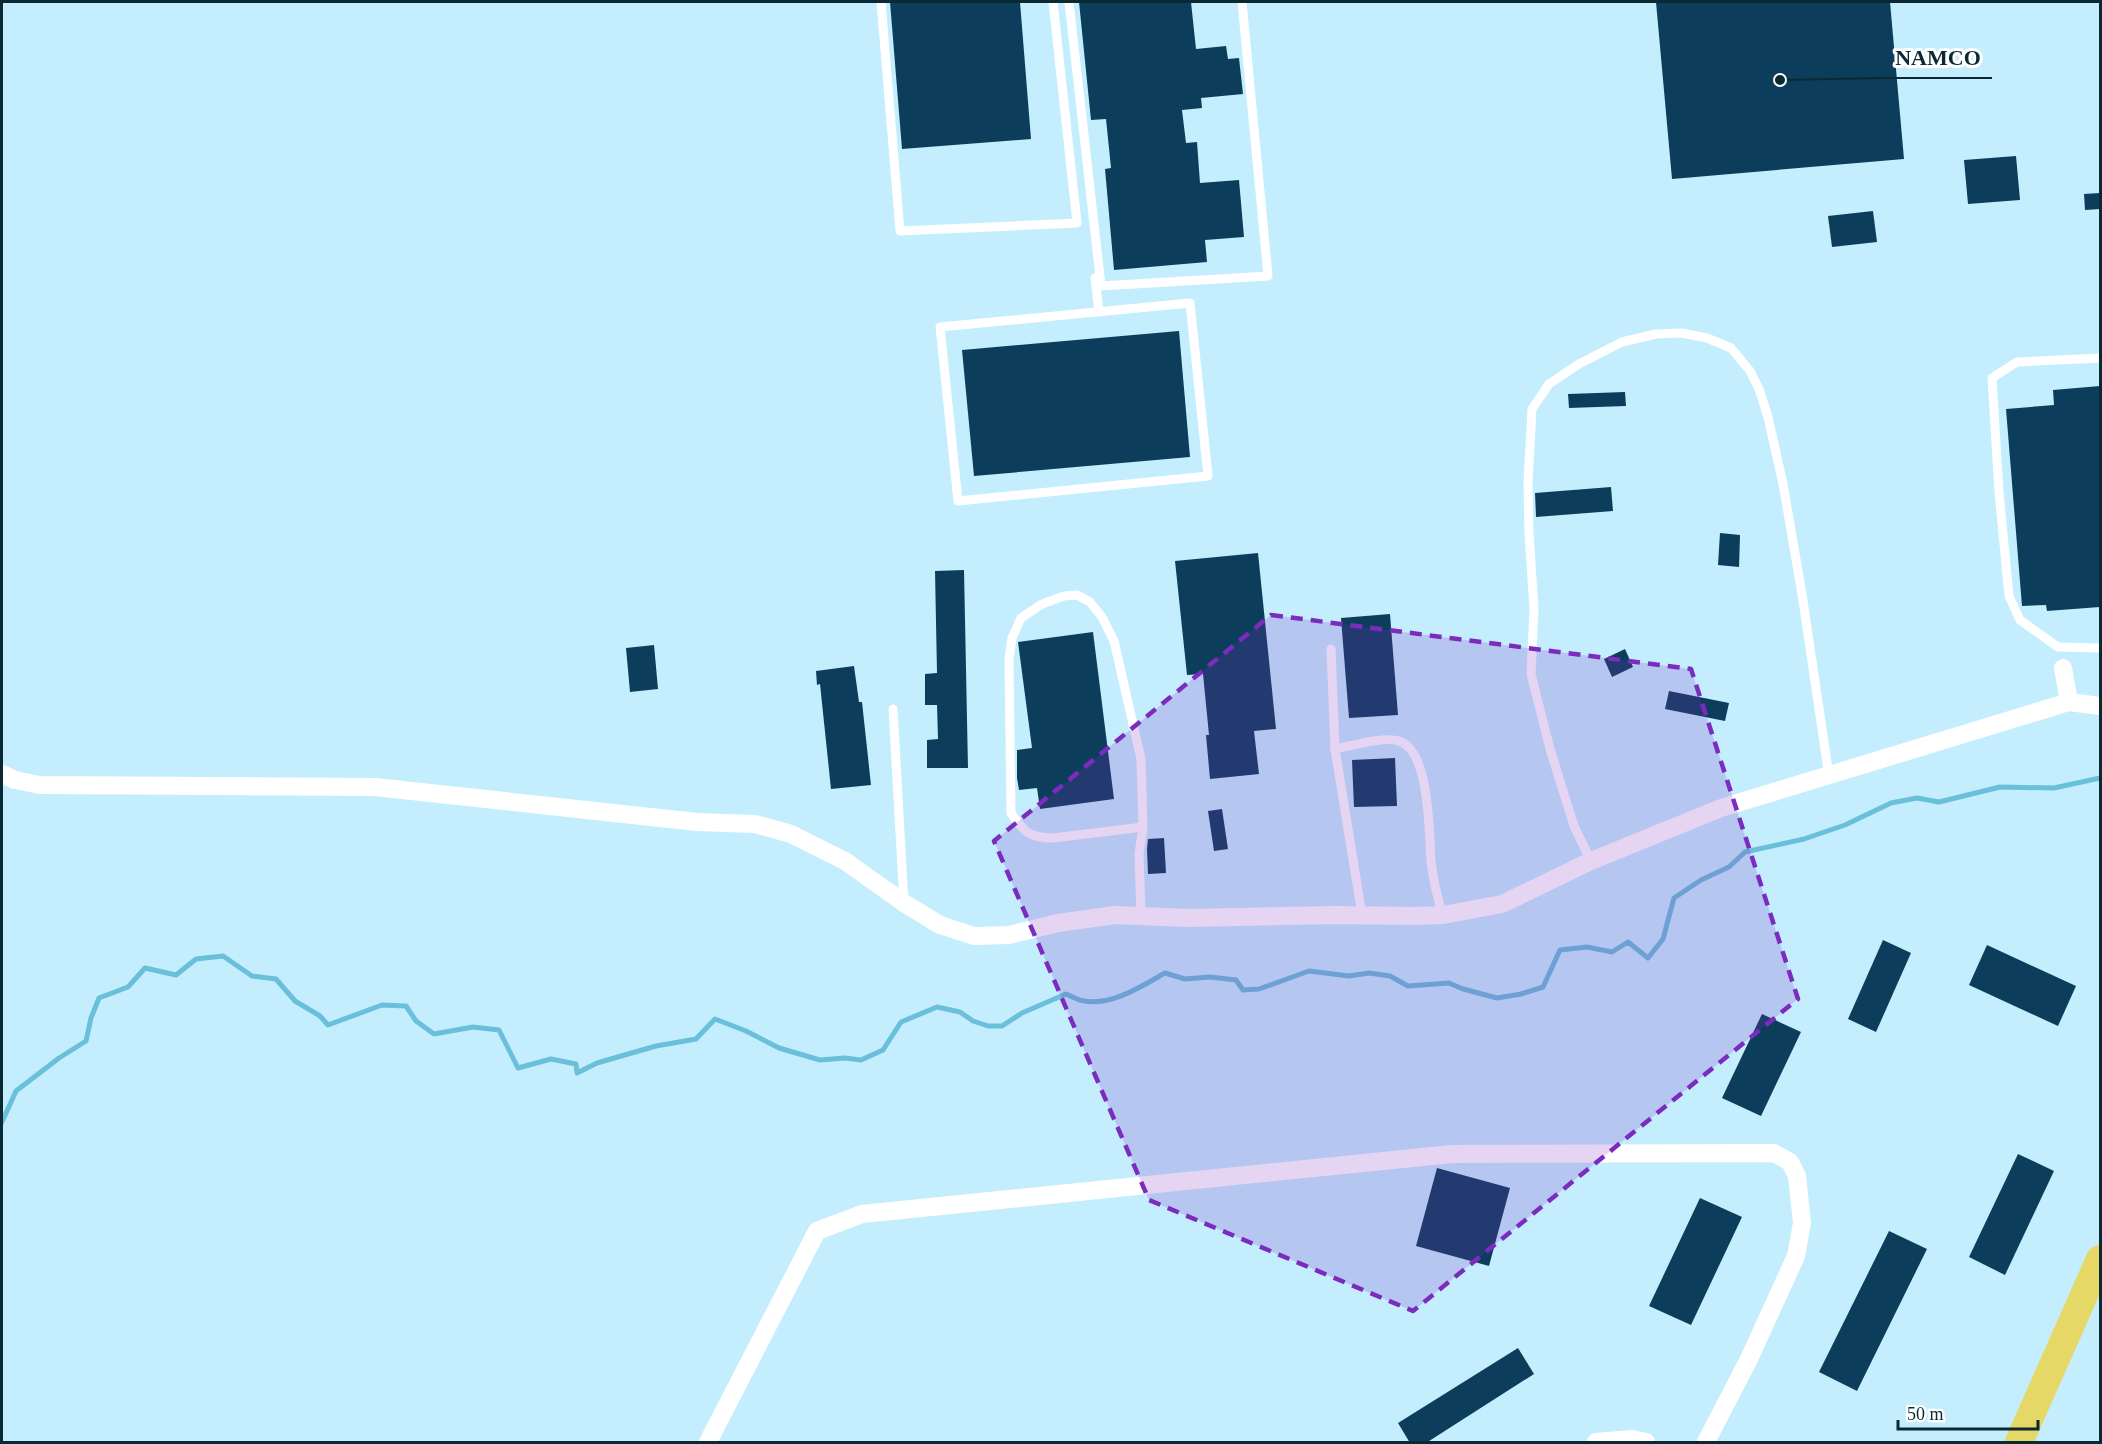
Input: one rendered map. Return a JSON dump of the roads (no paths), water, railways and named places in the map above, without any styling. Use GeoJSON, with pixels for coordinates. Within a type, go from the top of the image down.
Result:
{"type":"FeatureCollection","features":[{"type":"Feature","properties":{"kind":"main road"},"geometry":{"type":"LineString","coordinates":[[2019,1443],[2100,1259]]}},
{"type":"Feature","properties":{"kind":"main road"},"geometry":{"type":"LineString","coordinates":[[2025,1443],[2100,1309]]}},
{"type":"Feature","properties":{"kind":"street"},"geometry":{"type":"LineString","coordinates":[[2063,668],[2069,702]]}},
{"type":"Feature","properties":{"kind":"street"},"geometry":{"type":"LineString","coordinates":[[2,774],[15,780],[40,785],[375,787],[697,822],[755,824],[792,834],[845,861],[904,903],[940,925],[974,936],[1009,935],[1058,923],[1115,915],[1190,918],[1443,915],[1502,904],[1591,861],[1721,808],[2069,702],[2100,706]]}},
{"type":"Feature","properties":{"kind":"street"},"geometry":{"type":"LineString","coordinates":[[708,1443],[817,1231],[862,1214],[1452,1154],[1774,1154],[1790,1162],[1797,1176],[1802,1223],[1796,1256],[1749,1359],[1706,1443]]}},
{"type":"Feature","properties":{"kind":"street"},"geometry":{"type":"LineString","coordinates":[[1596,1443],[1632,1439],[1646,1443]]}},
{"type":"Feature","properties":{"kind":"lane"},"geometry":{"type":"LineString","coordinates":[[881,2],[900,231],[1077,224],[1053,2]]}},
{"type":"Feature","properties":{"kind":"lane"},"geometry":{"type":"LineString","coordinates":[[1064,2],[1099,312]]}},
{"type":"Feature","properties":{"kind":"lane"},"geometry":{"type":"LineString","coordinates":[[1069,2],[1101,286],[1268,276],[1242,2]]}},
{"type":"Feature","properties":{"kind":"lane"},"geometry":{"type":"LineString","coordinates":[[1190,303],[1208,477],[958,501],[940,327],[1099,312],[1190,303]]}},
{"type":"Feature","properties":{"kind":"lane"},"geometry":{"type":"LineString","coordinates":[[1591,861],[1574,826],[1550,749],[1531,674],[1534,609],[1528,482],[1532,409],[1549,384],[1579,364],[1622,342],[1656,334],[1682,333],[1707,338],[1731,348],[1750,371],[1759,389],[1768,417],[1783,484],[1829,776]]}},
{"type":"Feature","properties":{"kind":"lane"},"geometry":{"type":"LineString","coordinates":[[2100,358],[2017,362],[1992,378],[1998,492],[2009,596],[2020,621],[2058,647],[2100,648]]}},
{"type":"Feature","properties":{"kind":"lane"},"geometry":{"type":"LineString","coordinates":[[1141,916],[1139,854],[1143,827],[1141,759],[1114,641],[1102,617],[1090,602],[1077,595],[1064,596],[1042,604],[1021,618],[1012,638],[1009,659],[1011,813],[1023,831],[1038,838],[1143,827]]}},
{"type":"Feature","properties":{"kind":"lane"},"geometry":{"type":"LineString","coordinates":[[2058,647],[2063,668]]}},
{"type":"Feature","properties":{"kind":"lane"},"geometry":{"type":"LineString","coordinates":[[1331,649],[1335,749],[1362,915]]}},
{"type":"Feature","properties":{"kind":"lane"},"geometry":{"type":"LineString","coordinates":[[893,709],[904,903]]}},
{"type":"Feature","properties":{"kind":"lane"},"geometry":{"type":"LineString","coordinates":[[1335,749],[1395,740],[1406,743],[1419,766],[1425,786],[1436,897],[1443,915]]}},
{"type":"Feature","properties":{"kind":"waterway"},"geometry":{"type":"LineString","coordinates":[[2,1122],[16,1091],[59,1058],[86,1041],[91,1018],[99,998],[128,987],[145,968],[176,975],[196,959],[223,956],[252,976],[276,979],[295,1001],[320,1016],[328,1025],[382,1005],[406,1006],[416,1021],[434,1034],[473,1027],[499,1030],[518,1068],[551,1059],[576,1064],[577,1073],[597,1063],[656,1046],[696,1039],[715,1019],[746,1031],[779,1048],[820,1060],[845,1058],[861,1060],[883,1050],[901,1022],[937,1007],[960,1012],[973,1021],[988,1026],[1002,1026],[1022,1013],[1066,994],[1084,1001],[1105,1001],[1126,994],[1165,973],[1185,979],[1210,977],[1236,980],[1243,990],[1259,989],[1309,971],[1349,976],[1369,973],[1390,976],[1408,986],[1449,983],[1497,998],[1521,994],[1543,987],[1560,950],[1587,947],[1612,952],[1628,942],[1648,958],[1663,939],[1674,898],[1701,880],[1729,867],[1745,852],[1804,839],[1845,825],[1891,803],[1917,798],[1939,802],[2000,787],[2054,788],[2100,778]]}},
{"type":"Feature","properties":{"kind":"place","name":"NAMCO"},"geometry":{"type":"Point","coordinates":[1780,80]}}]}
